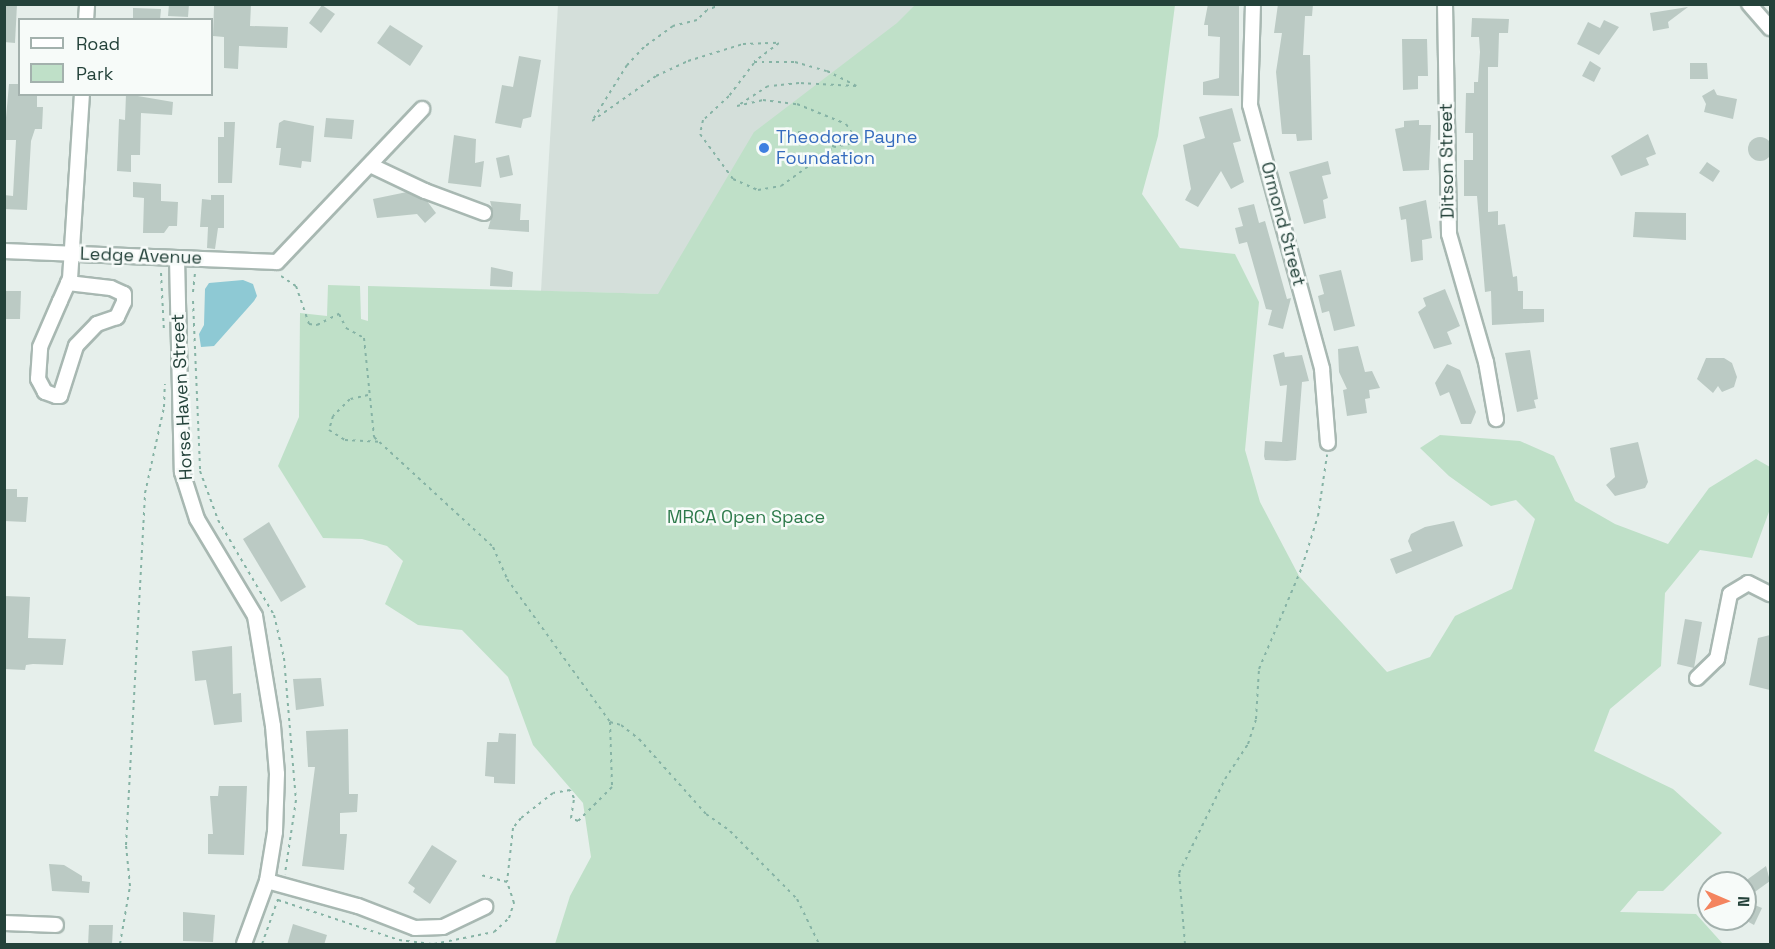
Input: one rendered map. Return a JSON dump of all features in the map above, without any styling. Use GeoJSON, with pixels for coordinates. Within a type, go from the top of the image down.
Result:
{"type":"FeatureCollection","features":[{"type":"Feature","properties":{"kind":"street","name":"Ormond Street"},"geometry":{"type":"LineString","coordinates":[[1253,4],[1250,105],[1322,369],[1328,443]]}},
{"type":"Feature","properties":{"kind":"street","name":"Ditson Street"},"geometry":{"type":"LineString","coordinates":[[1445,4],[1449,234],[1486,362],[1496,419]]}},
{"type":"Feature","properties":{"kind":"street"},"geometry":{"type":"LineString","coordinates":[[1749,4],[1770,28]]}},
{"type":"Feature","properties":{"kind":"street"},"geometry":{"type":"LineString","coordinates":[[68,284],[111,288],[124,294],[124,302],[117,317],[97,324],[76,346],[64,387],[56,396],[45,392],[38,379],[40,347],[68,284],[73,254],[82,96]]}},
{"type":"Feature","properties":{"kind":"street"},"geometry":{"type":"LineString","coordinates":[[275,269],[422,109]]}},
{"type":"Feature","properties":{"kind":"street"},"geometry":{"type":"LineString","coordinates":[[370,165],[425,191],[484,213]]}},
{"type":"Feature","properties":{"kind":"street","name":"Ledge Avenue"},"geometry":{"type":"LineString","coordinates":[[4,251],[177,258],[275,269]]}},
{"type":"Feature","properties":{"kind":"street","name":"Horse Haven Street"},"geometry":{"type":"LineString","coordinates":[[177,258],[182,472],[197,519],[252,609],[265,657],[277,774],[275,832],[267,881],[244,945]]}},
{"type":"Feature","properties":{"kind":"street"},"geometry":{"type":"LineString","coordinates":[[1697,678],[1717,659],[1730,594],[1748,583],[1770,594]]}},
{"type":"Feature","properties":{"kind":"street"},"geometry":{"type":"LineString","coordinates":[[267,881],[358,906],[415,928],[443,927],[485,907]]}},
{"type":"Feature","properties":{"kind":"street"},"geometry":{"type":"LineString","coordinates":[[4,923],[56,925]]}},
{"type":"Feature","properties":{"kind":"path"},"geometry":{"type":"LineString","coordinates":[[722,4],[697,20],[673,26],[644,47],[627,65],[591,122],[656,76],[688,61],[743,44],[779,43],[754,62],[729,96],[703,120],[700,134],[733,179],[758,190],[780,186],[835,147],[858,142],[846,124],[824,113],[778,100],[737,106],[768,86],[799,82],[856,86],[827,71],[795,62],[754,62]]}},
{"type":"Feature","properties":{"kind":"path"},"geometry":{"type":"LineString","coordinates":[[789,134],[801,132],[835,147]]}},
{"type":"Feature","properties":{"kind":"path"},"geometry":{"type":"LineString","coordinates":[[275,269],[292,280],[309,324],[317,325],[339,314],[346,328],[364,338],[374,437],[493,547],[507,579],[610,722],[612,787],[578,821],[571,818],[574,798],[570,790],[553,793],[521,818],[513,828],[507,882]]}},
{"type":"Feature","properties":{"kind":"path"},"geometry":{"type":"LineString","coordinates":[[161,273],[164,343]]}},
{"type":"Feature","properties":{"kind":"path"},"geometry":{"type":"LineString","coordinates":[[120,945],[130,886],[126,845],[145,493],[164,407],[165,378]]}},
{"type":"Feature","properties":{"kind":"path"},"geometry":{"type":"LineString","coordinates":[[368,395],[350,399],[333,417],[329,430],[345,440],[379,442]]}},
{"type":"Feature","properties":{"kind":"path"},"geometry":{"type":"LineString","coordinates":[[1185,945],[1179,873],[1225,778],[1250,738],[1256,719],[1259,669],[1302,567],[1318,516],[1327,474],[1328,443]]}},
{"type":"Feature","properties":{"kind":"path"},"geometry":{"type":"LineString","coordinates":[[610,722],[621,725],[639,739],[706,814],[730,831],[797,899],[819,945]]}},
{"type":"Feature","properties":{"kind":"shaded area","name":"Theodore Payne Foundation"},"geometry":{"type":"Polygon","coordinates":[[[558,5],[983,5],[972,302],[541,291],[558,5]]]}},
{"type":"Feature","properties":{"kind":"green space","name":"MRCA Open Space"},"geometry":{"type":"Polygon","coordinates":[[[915,5],[1175,5],[1158,136],[1142,194],[1180,248],[1235,254],[1259,302],[1245,450],[1260,502],[1299,576],[1387,672],[1430,657],[1455,616],[1512,589],[1535,519],[1516,500],[1491,506],[1449,476],[1420,448],[1440,435],[1520,441],[1554,456],[1575,501],[1615,524],[1668,544],[1709,488],[1756,459],[1770,467],[1770,509],[1752,558],[1700,550],[1665,593],[1661,666],[1610,709],[1594,751],[1673,789],[1722,833],[1663,891],[1638,891],[1620,912],[1696,914],[1697,931],[1711,931],[1723,944],[555,944],[570,896],[591,857],[583,803],[533,745],[508,677],[462,630],[418,625],[385,604],[403,561],[387,546],[362,539],[323,538],[278,466],[299,417],[300,313],[327,316],[328,285],[360,286],[361,319],[368,321],[368,286],[658,294],[754,132],[897,23],[915,5]]]}},
{"type":"Feature","properties":{"kind":"water"},"geometry":{"type":"Polygon","coordinates":[[[243,280],[253,284],[257,296],[254,301],[214,346],[201,347],[199,334],[204,325],[205,289],[209,283],[243,280]]]}},
{"type":"Feature","properties":{"kind":"building"},"geometry":{"type":"Polygon","coordinates":[[[4,4],[17,4],[15,43],[4,42],[4,4]]]}},
{"type":"Feature","properties":{"kind":"building"},"geometry":{"type":"Polygon","coordinates":[[[169,4],[189,4],[188,17],[168,16],[169,4]]]}},
{"type":"Feature","properties":{"kind":"building"},"geometry":{"type":"Polygon","coordinates":[[[251,4],[250,26],[288,27],[287,48],[239,46],[238,69],[224,68],[224,37],[213,36],[214,6],[251,4]]]}},
{"type":"Feature","properties":{"kind":"building"},"geometry":{"type":"Polygon","coordinates":[[[1208,4],[1239,4],[1239,96],[1203,95],[1203,82],[1219,78],[1220,37],[1208,36],[1208,25],[1204,25],[1208,4]]]}},
{"type":"Feature","properties":{"kind":"building"},"geometry":{"type":"Polygon","coordinates":[[[1278,4],[1313,4],[1312,16],[1305,16],[1303,55],[1310,55],[1312,140],[1297,141],[1296,134],[1282,134],[1276,72],[1282,33],[1274,33],[1278,4]]]}},
{"type":"Feature","properties":{"kind":"building"},"geometry":{"type":"Polygon","coordinates":[[[322,5],[335,14],[321,33],[309,23],[322,5]]]}},
{"type":"Feature","properties":{"kind":"building"},"geometry":{"type":"Polygon","coordinates":[[[1688,7],[1668,22],[1669,28],[1653,31],[1650,13],[1688,7]]]}},
{"type":"Feature","properties":{"kind":"building"},"geometry":{"type":"Polygon","coordinates":[[[133,8],[161,9],[160,18],[133,18],[133,8]]]}},
{"type":"Feature","properties":{"kind":"building"},"geometry":{"type":"Polygon","coordinates":[[[1472,18],[1509,19],[1508,33],[1499,33],[1498,67],[1488,67],[1488,212],[1498,211],[1498,225],[1505,224],[1513,277],[1517,276],[1518,291],[1523,291],[1523,309],[1544,309],[1544,322],[1492,325],[1491,291],[1485,292],[1477,196],[1464,196],[1464,160],[1473,160],[1473,133],[1465,133],[1466,93],[1474,93],[1474,82],[1478,82],[1480,52],[1479,37],[1471,37],[1472,18]]]}},
{"type":"Feature","properties":{"kind":"building"},"geometry":{"type":"Polygon","coordinates":[[[1604,20],[1619,27],[1599,55],[1577,44],[1588,22],[1600,28],[1604,20]]]}},
{"type":"Feature","properties":{"kind":"building"},"geometry":{"type":"Polygon","coordinates":[[[390,25],[423,46],[410,66],[377,43],[390,25]]]}},
{"type":"Feature","properties":{"kind":"building"},"geometry":{"type":"Polygon","coordinates":[[[1402,39],[1427,39],[1428,76],[1418,76],[1418,89],[1403,90],[1402,39]]]}},
{"type":"Feature","properties":{"kind":"building"},"geometry":{"type":"Polygon","coordinates":[[[519,56],[541,60],[531,117],[523,119],[521,128],[495,123],[502,85],[513,87],[519,56]]]}},
{"type":"Feature","properties":{"kind":"building"},"geometry":{"type":"Polygon","coordinates":[[[1590,61],[1601,68],[1594,82],[1582,76],[1590,61]]]}},
{"type":"Feature","properties":{"kind":"building"},"geometry":{"type":"Polygon","coordinates":[[[1690,63],[1707,63],[1708,79],[1690,79],[1690,63]]]}},
{"type":"Feature","properties":{"kind":"building"},"geometry":{"type":"Polygon","coordinates":[[[9,84],[18,84],[18,96],[37,96],[37,107],[43,107],[42,129],[35,129],[31,141],[27,210],[4,209],[4,195],[13,196],[16,140],[4,140],[9,84]]]}},
{"type":"Feature","properties":{"kind":"building"},"geometry":{"type":"Polygon","coordinates":[[[1714,89],[1717,95],[1737,99],[1733,119],[1704,112],[1706,104],[1702,96],[1714,89]]]}},
{"type":"Feature","properties":{"kind":"building"},"geometry":{"type":"Polygon","coordinates":[[[126,96],[173,102],[172,115],[141,113],[140,155],[131,155],[131,172],[117,171],[119,119],[125,120],[126,96]]]}},
{"type":"Feature","properties":{"kind":"building"},"geometry":{"type":"Polygon","coordinates":[[[1232,108],[1241,141],[1233,143],[1244,182],[1231,189],[1221,171],[1198,207],[1185,200],[1191,189],[1183,145],[1205,138],[1199,117],[1232,108]]]}},
{"type":"Feature","properties":{"kind":"building"},"geometry":{"type":"Polygon","coordinates":[[[326,118],[354,120],[352,139],[324,137],[326,118]]]}},
{"type":"Feature","properties":{"kind":"building"},"geometry":{"type":"Polygon","coordinates":[[[284,120],[314,126],[311,162],[302,161],[301,168],[279,165],[281,148],[276,148],[279,123],[284,120]]]}},
{"type":"Feature","properties":{"kind":"building"},"geometry":{"type":"Polygon","coordinates":[[[1419,120],[1419,125],[1431,125],[1429,170],[1403,171],[1395,129],[1404,127],[1404,121],[1419,120]]]}},
{"type":"Feature","properties":{"kind":"building"},"geometry":{"type":"Polygon","coordinates":[[[224,122],[235,122],[232,183],[218,183],[218,137],[224,137],[224,122]]]}},
{"type":"Feature","properties":{"kind":"building"},"geometry":{"type":"Polygon","coordinates":[[[1648,134],[1656,154],[1646,158],[1649,165],[1621,176],[1611,156],[1648,134]]]}},
{"type":"Feature","properties":{"kind":"building"},"geometry":{"type":"Polygon","coordinates":[[[454,135],[476,139],[475,163],[484,161],[481,187],[448,183],[454,135]]]}},
{"type":"Feature","properties":{"kind":"building"},"geometry":{"type":"Polygon","coordinates":[[[1760,137],[1769,140],[1772,149],[1769,158],[1760,161],[1751,158],[1748,149],[1751,140],[1760,137]]]}},
{"type":"Feature","properties":{"kind":"building"},"geometry":{"type":"Polygon","coordinates":[[[509,155],[513,175],[500,178],[496,158],[509,155]]]}},
{"type":"Feature","properties":{"kind":"building"},"geometry":{"type":"Polygon","coordinates":[[[1328,161],[1331,174],[1322,176],[1328,198],[1323,200],[1326,218],[1304,224],[1289,172],[1328,161]]]}},
{"type":"Feature","properties":{"kind":"building"},"geometry":{"type":"Polygon","coordinates":[[[1707,162],[1720,171],[1713,182],[1699,173],[1707,162]]]}},
{"type":"Feature","properties":{"kind":"building"},"geometry":{"type":"Polygon","coordinates":[[[133,182],[161,184],[161,201],[178,202],[177,226],[169,226],[164,233],[143,233],[144,198],[133,197],[133,182]]]}},
{"type":"Feature","properties":{"kind":"building"},"geometry":{"type":"Polygon","coordinates":[[[407,192],[427,201],[436,213],[425,223],[417,214],[377,218],[373,199],[407,192]]]}},
{"type":"Feature","properties":{"kind":"building"},"geometry":{"type":"Polygon","coordinates":[[[211,195],[224,195],[224,228],[218,228],[215,249],[207,248],[208,227],[200,227],[202,199],[211,200],[211,195]]]}},
{"type":"Feature","properties":{"kind":"building"},"geometry":{"type":"Polygon","coordinates":[[[1426,200],[1432,238],[1422,240],[1423,260],[1411,262],[1406,219],[1401,220],[1399,207],[1426,200]]]}},
{"type":"Feature","properties":{"kind":"building"},"geometry":{"type":"Polygon","coordinates":[[[490,201],[521,204],[520,220],[529,220],[529,232],[488,229],[493,212],[490,201]]]}},
{"type":"Feature","properties":{"kind":"building"},"geometry":{"type":"Polygon","coordinates":[[[1254,204],[1259,223],[1265,221],[1287,299],[1291,298],[1283,329],[1268,325],[1272,310],[1266,309],[1247,242],[1239,244],[1235,228],[1243,226],[1238,208],[1254,204]]]}},
{"type":"Feature","properties":{"kind":"building"},"geometry":{"type":"Polygon","coordinates":[[[1635,212],[1686,213],[1686,240],[1633,237],[1635,212]]]}},
{"type":"Feature","properties":{"kind":"building"},"geometry":{"type":"Polygon","coordinates":[[[491,267],[513,272],[512,287],[490,286],[491,267]]]}},
{"type":"Feature","properties":{"kind":"building"},"geometry":{"type":"Polygon","coordinates":[[[1341,270],[1355,326],[1334,331],[1329,311],[1322,313],[1318,296],[1324,294],[1319,275],[1341,270]]]}},
{"type":"Feature","properties":{"kind":"building"},"geometry":{"type":"Polygon","coordinates":[[[1445,289],[1460,326],[1447,332],[1452,344],[1434,349],[1418,312],[1426,306],[1423,298],[1445,289]]]}},
{"type":"Feature","properties":{"kind":"building"},"geometry":{"type":"Polygon","coordinates":[[[4,291],[21,291],[20,319],[4,319],[4,291]]]}},
{"type":"Feature","properties":{"kind":"building"},"geometry":{"type":"Polygon","coordinates":[[[1358,346],[1365,372],[1372,371],[1380,388],[1369,390],[1370,398],[1365,399],[1367,413],[1347,416],[1343,390],[1347,389],[1339,372],[1338,349],[1358,346]]]}},
{"type":"Feature","properties":{"kind":"building"},"geometry":{"type":"Polygon","coordinates":[[[1530,350],[1538,399],[1534,400],[1536,408],[1517,412],[1505,353],[1530,350]]]}},
{"type":"Feature","properties":{"kind":"building"},"geometry":{"type":"Polygon","coordinates":[[[1284,352],[1285,357],[1302,355],[1309,381],[1302,382],[1296,460],[1265,460],[1265,441],[1282,442],[1287,385],[1280,386],[1273,355],[1284,352]]]}},
{"type":"Feature","properties":{"kind":"building"},"geometry":{"type":"Polygon","coordinates":[[[1706,358],[1724,358],[1732,363],[1737,377],[1734,387],[1722,392],[1718,386],[1713,393],[1697,379],[1706,358]]]}},
{"type":"Feature","properties":{"kind":"building"},"geometry":{"type":"Polygon","coordinates":[[[1447,364],[1460,370],[1476,412],[1471,424],[1461,424],[1449,392],[1440,396],[1435,383],[1447,364]]]}},
{"type":"Feature","properties":{"kind":"building"},"geometry":{"type":"Polygon","coordinates":[[[1638,442],[1648,482],[1645,488],[1615,496],[1606,485],[1615,477],[1610,448],[1638,442]]]}},
{"type":"Feature","properties":{"kind":"building"},"geometry":{"type":"Polygon","coordinates":[[[4,489],[17,489],[17,497],[28,497],[26,522],[4,521],[4,489]]]}},
{"type":"Feature","properties":{"kind":"building"},"geometry":{"type":"Polygon","coordinates":[[[1454,521],[1463,546],[1396,574],[1390,559],[1412,551],[1408,541],[1411,534],[1425,527],[1454,521]]]}},
{"type":"Feature","properties":{"kind":"building"},"geometry":{"type":"Polygon","coordinates":[[[269,522],[306,587],[281,602],[243,539],[269,522]]]}},
{"type":"Feature","properties":{"kind":"building"},"geometry":{"type":"Polygon","coordinates":[[[4,596],[30,597],[28,638],[66,639],[63,665],[33,664],[26,665],[25,670],[4,669],[4,596]]]}},
{"type":"Feature","properties":{"kind":"building"},"geometry":{"type":"Polygon","coordinates":[[[1685,619],[1702,622],[1694,668],[1677,664],[1685,619]]]}},
{"type":"Feature","properties":{"kind":"building"},"geometry":{"type":"Polygon","coordinates":[[[1770,635],[1770,690],[1749,685],[1758,638],[1770,635]]]}},
{"type":"Feature","properties":{"kind":"building"},"geometry":{"type":"Polygon","coordinates":[[[232,646],[233,694],[241,693],[242,722],[214,725],[206,680],[195,681],[192,651],[232,646]]]}},
{"type":"Feature","properties":{"kind":"building"},"geometry":{"type":"Polygon","coordinates":[[[321,678],[324,706],[296,710],[293,679],[321,678]]]}},
{"type":"Feature","properties":{"kind":"building"},"geometry":{"type":"Polygon","coordinates":[[[348,729],[349,794],[358,794],[357,812],[340,813],[340,834],[347,834],[344,870],[302,866],[315,767],[308,767],[306,731],[348,729]]]}},
{"type":"Feature","properties":{"kind":"building"},"geometry":{"type":"Polygon","coordinates":[[[499,733],[516,734],[515,784],[494,783],[494,777],[485,776],[487,742],[498,742],[499,733]]]}},
{"type":"Feature","properties":{"kind":"building"},"geometry":{"type":"Polygon","coordinates":[[[219,786],[247,786],[244,855],[208,854],[208,834],[213,834],[210,796],[218,796],[219,786]]]}},
{"type":"Feature","properties":{"kind":"building"},"geometry":{"type":"Polygon","coordinates":[[[432,845],[457,861],[430,904],[413,892],[415,888],[408,883],[432,845]]]}},
{"type":"Feature","properties":{"kind":"building"},"geometry":{"type":"Polygon","coordinates":[[[49,864],[64,865],[82,876],[82,881],[90,882],[89,893],[52,891],[49,864]]]}},
{"type":"Feature","properties":{"kind":"building"},"geometry":{"type":"Polygon","coordinates":[[[1766,866],[1770,881],[1757,890],[1757,872],[1766,866]]]}},
{"type":"Feature","properties":{"kind":"building"},"geometry":{"type":"Polygon","coordinates":[[[1757,906],[1762,908],[1757,919],[1757,906]]]}},
{"type":"Feature","properties":{"kind":"building"},"geometry":{"type":"Polygon","coordinates":[[[183,912],[215,915],[213,942],[183,941],[183,912]]]}},
{"type":"Feature","properties":{"kind":"building"},"geometry":{"type":"Polygon","coordinates":[[[293,924],[327,935],[324,945],[287,945],[293,924]]]}},
{"type":"Feature","properties":{"kind":"building"},"geometry":{"type":"Polygon","coordinates":[[[89,925],[113,925],[112,945],[88,945],[89,925]]]}},
{"type":"Feature","properties":{"kind":"place","name":"Theodore Payne Foundation"},"geometry":{"type":"Point","coordinates":[764,148]}}]}
